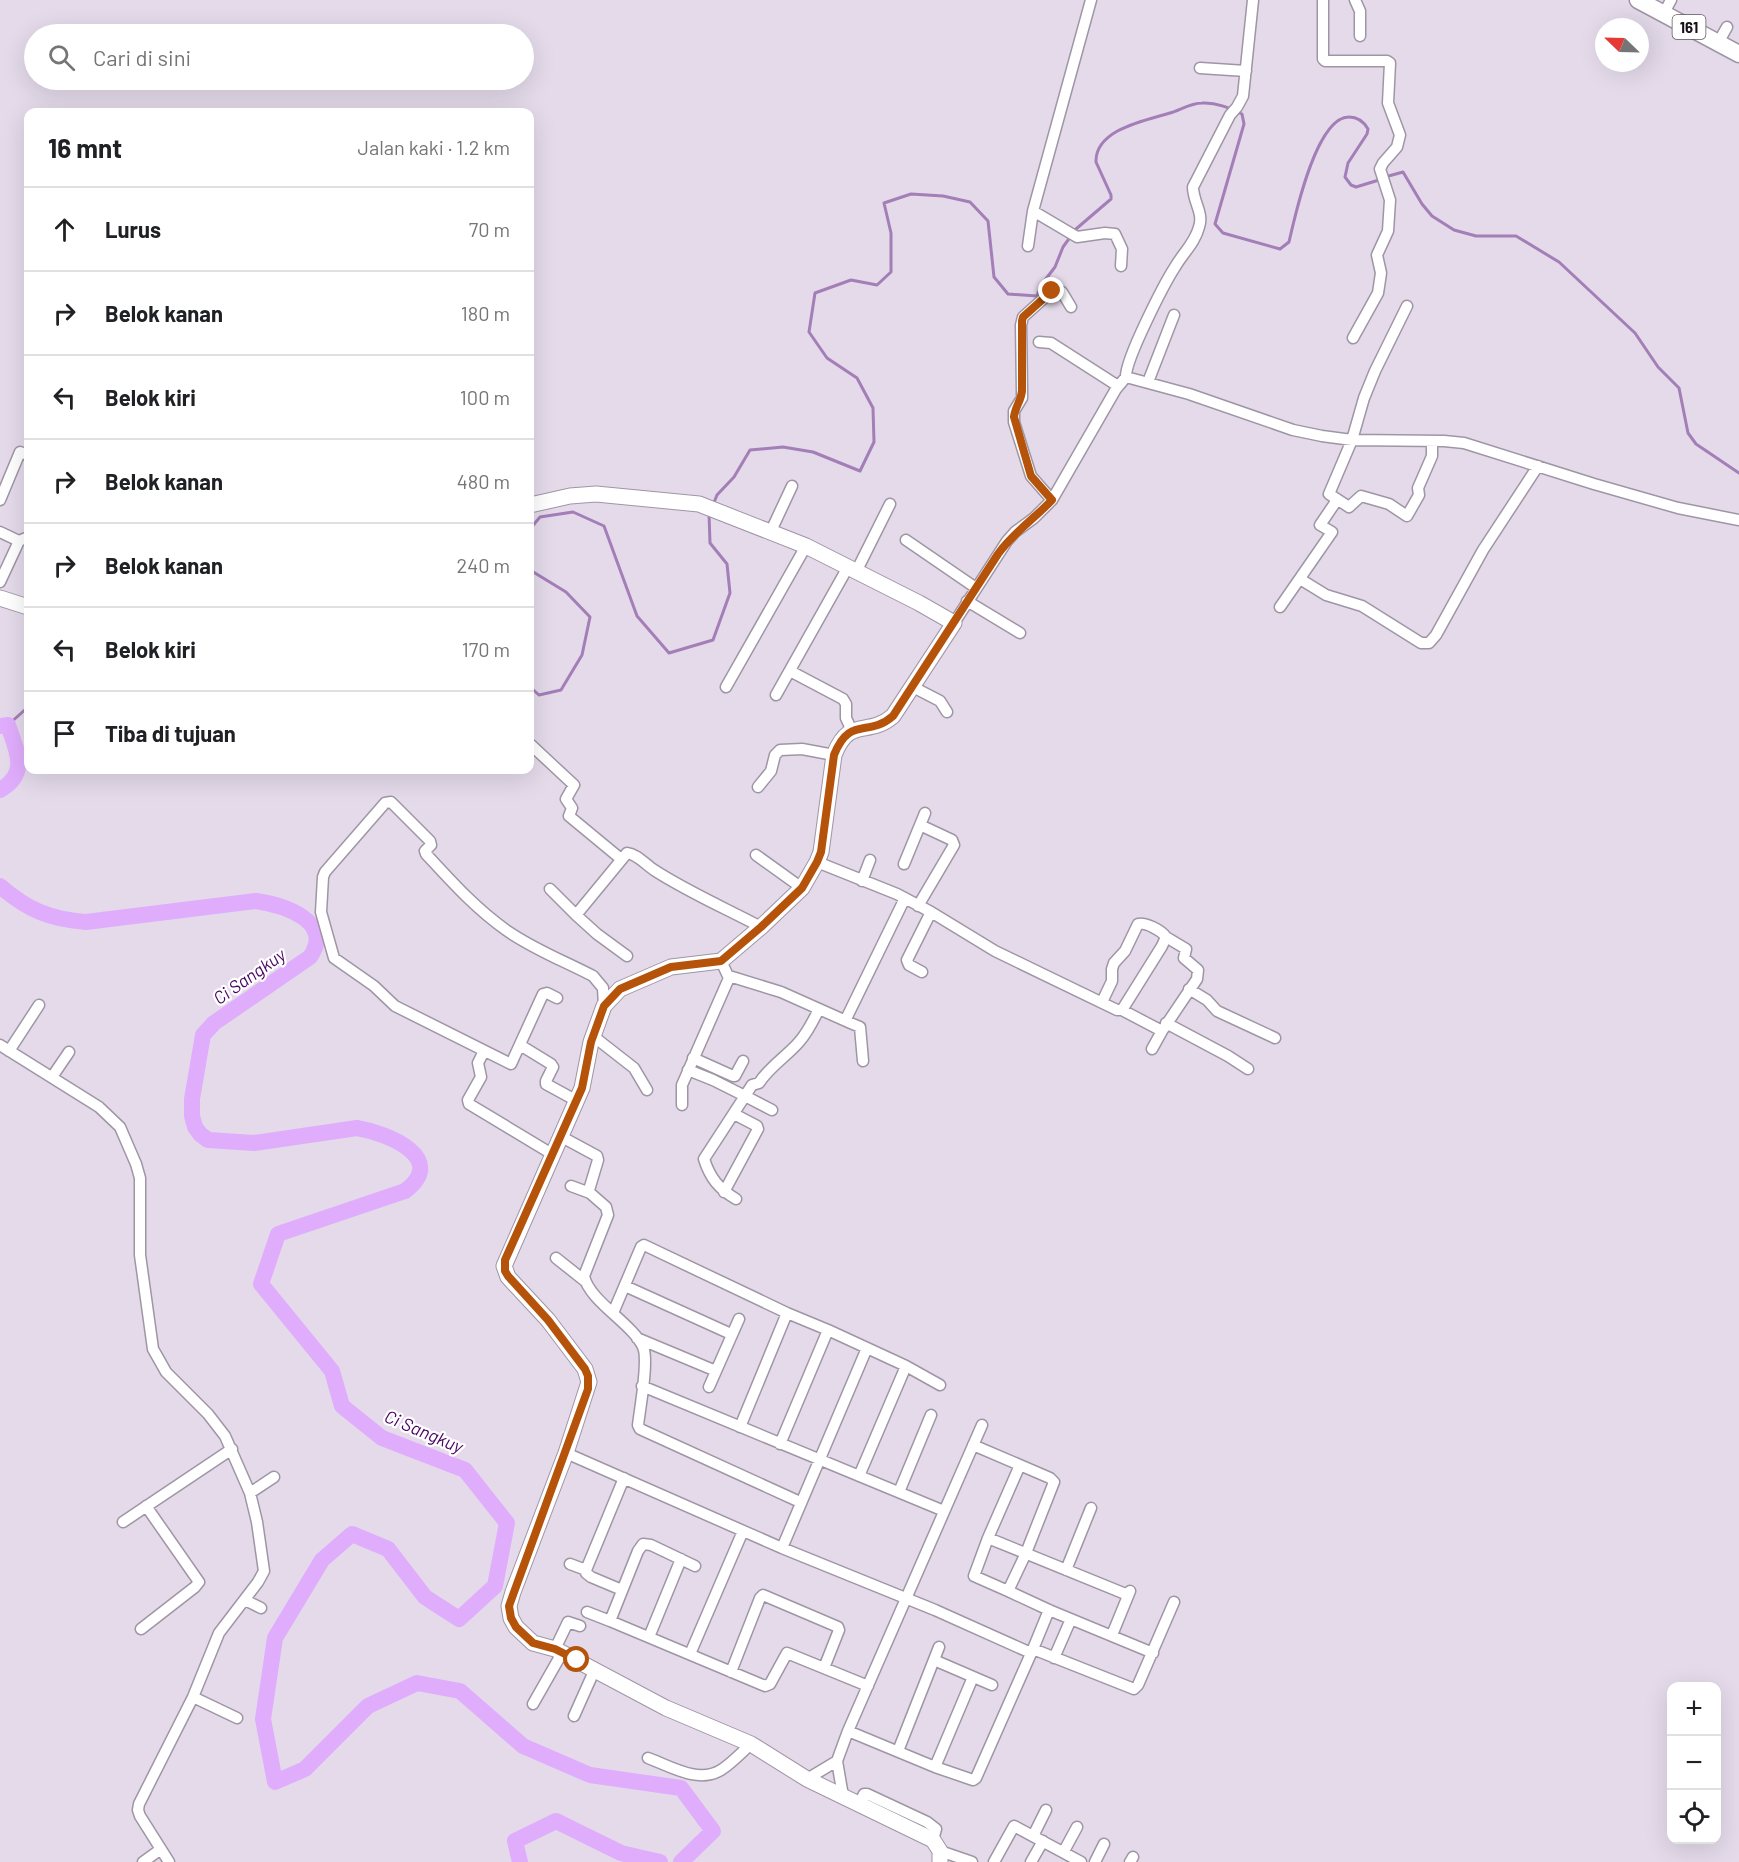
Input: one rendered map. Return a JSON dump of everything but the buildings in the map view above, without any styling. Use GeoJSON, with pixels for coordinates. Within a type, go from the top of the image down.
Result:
{"type":"FeatureCollection","features":[{"type":"Feature","properties":{"kind":"main road","name":"161"},"geometry":{"type":"LineString","coordinates":[[1645,2],[1668,5],[1723,33],[1739,54]]}},
{"type":"Feature","properties":{"kind":"street"},"geometry":{"type":"LineString","coordinates":[[1028,246],[1033,210],[1091,0]]}},
{"type":"Feature","properties":{"kind":"street"},"geometry":{"type":"LineString","coordinates":[[972,1862],[938,1851],[859,1804],[807,1779],[751,1744],[666,1708],[595,1669],[558,1651],[533,1643],[525,1636],[511,1618],[509,1606],[588,1389],[588,1376],[548,1320],[508,1276],[504,1266],[582,1088],[593,1036],[604,1006],[620,989],[671,967],[721,961],[802,888],[821,852],[834,755],[839,742],[850,732],[878,725],[893,716],[1007,541],[1052,500],[1118,386],[1126,377],[1132,354],[1159,297],[1175,266],[1196,238],[1200,224],[1200,212],[1193,197],[1193,187],[1243,96],[1253,0]]}},
{"type":"Feature","properties":{"kind":"street"},"geometry":{"type":"LineString","coordinates":[[1323,0],[1324,60],[1387,61],[1390,64],[1388,102],[1400,135],[1397,147],[1383,163],[1382,178],[1390,206],[1388,231],[1377,255],[1380,284],[1372,305],[1353,338]]}},
{"type":"Feature","properties":{"kind":"street"},"geometry":{"type":"LineString","coordinates":[[1355,0],[1360,11],[1360,36]]}},
{"type":"Feature","properties":{"kind":"street"},"geometry":{"type":"LineString","coordinates":[[1200,68],[1246,71]]}},
{"type":"Feature","properties":{"kind":"street"},"geometry":{"type":"LineString","coordinates":[[1033,210],[1079,237],[1114,234],[1122,249],[1121,266]]}},
{"type":"Feature","properties":{"kind":"street"},"geometry":{"type":"LineString","coordinates":[[1052,500],[1031,476],[1014,422],[1014,411],[1022,398],[1021,325],[1023,317],[1052,291],[1062,292],[1071,307]]}},
{"type":"Feature","properties":{"kind":"street"},"geometry":{"type":"LineString","coordinates":[[1407,306],[1368,389],[1352,440],[1329,491],[1330,496],[1349,507],[1361,496],[1366,496],[1377,502],[1389,504],[1407,516],[1419,495],[1418,488],[1432,456],[1432,441]]}},
{"type":"Feature","properties":{"kind":"street"},"geometry":{"type":"LineString","coordinates":[[1148,382],[1174,315]]}},
{"type":"Feature","properties":{"kind":"street"},"geometry":{"type":"LineString","coordinates":[[1039,342],[1051,343],[1118,386]]}},
{"type":"Feature","properties":{"kind":"street"},"geometry":{"type":"LineString","coordinates":[[1126,377],[1190,394],[1293,430],[1352,440],[1464,443],[1678,508],[1739,520]]}},
{"type":"Feature","properties":{"kind":"street"},"geometry":{"type":"LineString","coordinates":[[0,500],[20,453],[24,454]]}},
{"type":"Feature","properties":{"kind":"street"},"geometry":{"type":"LineString","coordinates":[[1300,579],[1326,595],[1362,606],[1421,643],[1429,643],[1436,635],[1483,550],[1538,466]]}},
{"type":"Feature","properties":{"kind":"street"},"geometry":{"type":"LineString","coordinates":[[771,531],[792,486]]}},
{"type":"Feature","properties":{"kind":"street"},"geometry":{"type":"LineString","coordinates":[[534,505],[570,496],[596,494],[699,504],[806,546],[954,623]]}},
{"type":"Feature","properties":{"kind":"street"},"geometry":{"type":"LineString","coordinates":[[1280,607],[1332,532],[1320,525],[1337,500]]}},
{"type":"Feature","properties":{"kind":"street"},"geometry":{"type":"LineString","coordinates":[[777,695],[890,504]]}},
{"type":"Feature","properties":{"kind":"street"},"geometry":{"type":"LineString","coordinates":[[0,531],[24,537]]}},
{"type":"Feature","properties":{"kind":"street"},"geometry":{"type":"LineString","coordinates":[[0,582],[24,539]]}},
{"type":"Feature","properties":{"kind":"street"},"geometry":{"type":"LineString","coordinates":[[906,540],[975,588]]}},
{"type":"Feature","properties":{"kind":"street"},"geometry":{"type":"LineString","coordinates":[[726,687],[806,546]]}},
{"type":"Feature","properties":{"kind":"street"},"geometry":{"type":"LineString","coordinates":[[0,598],[24,605]]}},
{"type":"Feature","properties":{"kind":"street"},"geometry":{"type":"LineString","coordinates":[[967,602],[1020,633]]}},
{"type":"Feature","properties":{"kind":"street"},"geometry":{"type":"LineString","coordinates":[[790,671],[843,699],[846,704],[846,718],[850,732]]}},
{"type":"Feature","properties":{"kind":"street"},"geometry":{"type":"LineString","coordinates":[[913,687],[940,702],[947,712]]}},
{"type":"Feature","properties":{"kind":"street"},"geometry":{"type":"LineString","coordinates":[[534,748],[574,785],[566,799],[572,808],[569,816],[621,859]]}},
{"type":"Feature","properties":{"kind":"street"},"geometry":{"type":"LineString","coordinates":[[758,787],[773,768],[775,755],[780,750],[802,749],[834,755]]}},
{"type":"Feature","properties":{"kind":"street"},"geometry":{"type":"LineString","coordinates":[[557,998],[547,993],[543,994],[511,1064],[395,1006],[374,986],[334,958],[321,912],[325,872],[386,802],[394,804],[430,841],[431,845],[425,851],[426,854],[451,883],[507,931],[598,980],[603,991],[604,1006]]}},
{"type":"Feature","properties":{"kind":"street"},"geometry":{"type":"LineString","coordinates":[[904,864],[925,813]]}},
{"type":"Feature","properties":{"kind":"street"},"geometry":{"type":"LineString","coordinates":[[918,906],[954,845],[952,840],[920,825]]}},
{"type":"Feature","properties":{"kind":"street"},"geometry":{"type":"LineString","coordinates":[[576,915],[627,853],[633,854],[697,895],[761,927]]}},
{"type":"Feature","properties":{"kind":"street"},"geometry":{"type":"LineString","coordinates":[[756,855],[802,888]]}},
{"type":"Feature","properties":{"kind":"street"},"geometry":{"type":"LineString","coordinates":[[862,881],[870,860]]}},
{"type":"Feature","properties":{"kind":"street"},"geometry":{"type":"LineString","coordinates":[[817,862],[905,898],[996,951],[1102,1002],[1228,1056],[1248,1069]]}},
{"type":"Feature","properties":{"kind":"street"},"geometry":{"type":"LineString","coordinates":[[550,889],[597,934],[627,956]]}},
{"type":"Feature","properties":{"kind":"street"},"geometry":{"type":"LineString","coordinates":[[846,1021],[905,898]]}},
{"type":"Feature","properties":{"kind":"street"},"geometry":{"type":"LineString","coordinates":[[922,972],[909,964],[907,960],[931,912]]}},
{"type":"Feature","properties":{"kind":"street"},"geometry":{"type":"LineString","coordinates":[[1102,1002],[1112,981],[1114,963],[1125,951],[1138,924],[1142,923],[1163,932],[1166,937],[1186,949],[1185,958],[1199,972],[1152,1049]]}},
{"type":"Feature","properties":{"kind":"street"},"geometry":{"type":"LineString","coordinates":[[1122,1010],[1166,937]]}},
{"type":"Feature","properties":{"kind":"street"},"geometry":{"type":"LineString","coordinates":[[721,961],[729,976],[782,992],[860,1027],[862,1061]]}},
{"type":"Feature","properties":{"kind":"street"},"geometry":{"type":"LineString","coordinates":[[682,1105],[681,1092],[688,1070],[729,976]]}},
{"type":"Feature","properties":{"kind":"street"},"geometry":{"type":"LineString","coordinates":[[1189,989],[1207,1000],[1217,1011],[1275,1038]]}},
{"type":"Feature","properties":{"kind":"street"},"geometry":{"type":"LineString","coordinates":[[39,1005],[4,1048],[99,1107],[120,1127],[140,1178],[140,1255],[153,1349],[166,1372],[214,1420],[225,1436],[250,1493],[257,1522],[264,1571],[219,1633],[193,1697],[139,1804],[140,1816],[169,1862]]}},
{"type":"Feature","properties":{"kind":"street"},"geometry":{"type":"LineString","coordinates":[[736,1199],[714,1182],[704,1159],[752,1085],[759,1083],[769,1068],[799,1042],[810,1028],[819,1009]]}},
{"type":"Feature","properties":{"kind":"street"},"geometry":{"type":"LineString","coordinates":[[593,1036],[634,1068],[647,1090]]}},
{"type":"Feature","properties":{"kind":"street"},"geometry":{"type":"LineString","coordinates":[[520,1045],[551,1064],[553,1067],[546,1084],[577,1101]]}},
{"type":"Feature","properties":{"kind":"street"},"geometry":{"type":"LineString","coordinates":[[484,1051],[478,1063],[481,1077],[468,1100],[469,1104],[552,1154]]}},
{"type":"Feature","properties":{"kind":"street"},"geometry":{"type":"LineString","coordinates":[[52,1077],[69,1052]]}},
{"type":"Feature","properties":{"kind":"street"},"geometry":{"type":"LineString","coordinates":[[693,1058],[733,1076],[743,1061]]}},
{"type":"Feature","properties":{"kind":"street"},"geometry":{"type":"LineString","coordinates":[[688,1070],[772,1110]]}},
{"type":"Feature","properties":{"kind":"street"},"geometry":{"type":"LineString","coordinates":[[724,1192],[758,1129],[757,1126],[734,1114]]}},
{"type":"Feature","properties":{"kind":"street"},"geometry":{"type":"LineString","coordinates":[[560,1136],[597,1156],[599,1163],[590,1193]]}},
{"type":"Feature","properties":{"kind":"street"},"geometry":{"type":"LineString","coordinates":[[571,1186],[590,1193],[606,1208],[608,1215],[585,1272],[585,1281]]}},
{"type":"Feature","properties":{"kind":"street"},"geometry":{"type":"LineString","coordinates":[[613,1313],[641,1247],[644,1245],[906,1366],[940,1385]]}},
{"type":"Feature","properties":{"kind":"street"},"geometry":{"type":"LineString","coordinates":[[556,1258],[585,1281],[643,1347],[645,1356],[638,1425],[640,1430],[800,1502]]}},
{"type":"Feature","properties":{"kind":"street"},"geometry":{"type":"LineString","coordinates":[[625,1286],[731,1334]]}},
{"type":"Feature","properties":{"kind":"street"},"geometry":{"type":"LineString","coordinates":[[740,1427],[787,1313]]}},
{"type":"Feature","properties":{"kind":"street"},"geometry":{"type":"LineString","coordinates":[[709,1387],[739,1318]]}},
{"type":"Feature","properties":{"kind":"street"},"geometry":{"type":"LineString","coordinates":[[780,1444],[828,1330]]}},
{"type":"Feature","properties":{"kind":"street"},"geometry":{"type":"LineString","coordinates":[[637,1338],[716,1371]]}},
{"type":"Feature","properties":{"kind":"street"},"geometry":{"type":"LineString","coordinates":[[782,1548],[867,1348]]}},
{"type":"Feature","properties":{"kind":"street"},"geometry":{"type":"LineString","coordinates":[[859,1476],[906,1366]]}},
{"type":"Feature","properties":{"kind":"street"},"geometry":{"type":"LineString","coordinates":[[642,1386],[944,1511]]}},
{"type":"Feature","properties":{"kind":"street"},"geometry":{"type":"LineString","coordinates":[[899,1492],[931,1415]]}},
{"type":"Feature","properties":{"kind":"street"},"geometry":{"type":"LineString","coordinates":[[843,1796],[837,1761],[848,1731],[982,1425]]}},
{"type":"Feature","properties":{"kind":"street"},"geometry":{"type":"LineString","coordinates":[[972,1445],[1052,1479],[1054,1484],[1008,1591]]}},
{"type":"Feature","properties":{"kind":"street"},"geometry":{"type":"LineString","coordinates":[[123,1522],[232,1449]]}},
{"type":"Feature","properties":{"kind":"street"},"geometry":{"type":"LineString","coordinates":[[566,1453],[782,1548],[1032,1651],[1134,1689],[1138,1686],[1174,1602]]}},
{"type":"Feature","properties":{"kind":"street"},"geometry":{"type":"LineString","coordinates":[[1020,1465],[974,1576],[1153,1653]]}},
{"type":"Feature","properties":{"kind":"street"},"geometry":{"type":"LineString","coordinates":[[250,1493],[274,1477]]}},
{"type":"Feature","properties":{"kind":"street"},"geometry":{"type":"LineString","coordinates":[[586,1570],[624,1478]]}},
{"type":"Feature","properties":{"kind":"street"},"geometry":{"type":"LineString","coordinates":[[141,1629],[199,1582],[146,1506]]}},
{"type":"Feature","properties":{"kind":"street"},"geometry":{"type":"LineString","coordinates":[[1066,1570],[1091,1508]]}},
{"type":"Feature","properties":{"kind":"street"},"geometry":{"type":"LineString","coordinates":[[690,1654],[743,1531]]}},
{"type":"Feature","properties":{"kind":"street"},"geometry":{"type":"LineString","coordinates":[[988,1538],[1066,1570],[1129,1592],[1112,1635]]}},
{"type":"Feature","properties":{"kind":"street"},"geometry":{"type":"LineString","coordinates":[[610,1621],[638,1551],[643,1544],[651,1545],[695,1566]]}},
{"type":"Feature","properties":{"kind":"street"},"geometry":{"type":"LineString","coordinates":[[649,1637],[681,1559]]}},
{"type":"Feature","properties":{"kind":"street"},"geometry":{"type":"LineString","coordinates":[[570,1564],[586,1570],[591,1577],[622,1590]]}},
{"type":"Feature","properties":{"kind":"street"},"geometry":{"type":"LineString","coordinates":[[731,1672],[760,1598],[765,1595],[838,1627],[839,1630],[824,1668]]}},
{"type":"Feature","properties":{"kind":"street"},"geometry":{"type":"LineString","coordinates":[[245,1600],[261,1608]]}},
{"type":"Feature","properties":{"kind":"street"},"geometry":{"type":"LineString","coordinates":[[848,1731],[970,1780],[976,1778],[1049,1610]]}},
{"type":"Feature","properties":{"kind":"street"},"geometry":{"type":"LineString","coordinates":[[587,1612],[768,1686],[787,1653],[868,1686]]}},
{"type":"Feature","properties":{"kind":"street"},"geometry":{"type":"LineString","coordinates":[[1054,1658],[1071,1619]]}},
{"type":"Feature","properties":{"kind":"street"},"geometry":{"type":"LineString","coordinates":[[533,1704],[558,1651],[568,1622],[580,1626]]}},
{"type":"Feature","properties":{"kind":"street"},"geometry":{"type":"LineString","coordinates":[[898,1751],[939,1647]]}},
{"type":"Feature","properties":{"kind":"street"},"geometry":{"type":"LineString","coordinates":[[934,1660],[992,1685]]}},
{"type":"Feature","properties":{"kind":"street"},"geometry":{"type":"LineString","coordinates":[[574,1716],[595,1669]]}},
{"type":"Feature","properties":{"kind":"street"},"geometry":{"type":"LineString","coordinates":[[935,1767],[973,1677]]}},
{"type":"Feature","properties":{"kind":"street"},"geometry":{"type":"LineString","coordinates":[[193,1697],[237,1718]]}},
{"type":"Feature","properties":{"kind":"street"},"geometry":{"type":"LineString","coordinates":[[648,1758],[688,1773],[710,1774],[721,1770],[751,1744]]}},
{"type":"Feature","properties":{"kind":"street"},"geometry":{"type":"LineString","coordinates":[[807,1779],[837,1761]]}},
{"type":"Feature","properties":{"kind":"street"},"geometry":{"type":"LineString","coordinates":[[1030,1862],[1046,1810]]}},
{"type":"Feature","properties":{"kind":"street"},"geometry":{"type":"LineString","coordinates":[[994,1862],[1014,1826],[1081,1862]]}},
{"type":"Feature","properties":{"kind":"street"},"geometry":{"type":"LineString","coordinates":[[1064,1851],[1077,1827]]}},
{"type":"Feature","properties":{"kind":"street"},"geometry":{"type":"LineString","coordinates":[[1095,1862],[1104,1844]]}},
{"type":"Feature","properties":{"kind":"street"},"geometry":{"type":"LineString","coordinates":[[143,1862],[161,1850]]}},
{"type":"Feature","properties":{"kind":"waterway"},"geometry":{"type":"LineString","coordinates":[[713,505],[717,495],[734,477],[750,450],[783,447],[813,452],[860,471],[874,442],[873,408],[857,378],[827,358],[809,332],[815,293],[851,280],[877,285],[891,272],[891,233],[884,203],[911,194],[943,196],[970,202],[988,221],[994,277],[1008,294],[1037,296],[1042,284],[1055,267],[1063,247],[1076,229],[1111,199],[1096,162],[1098,151],[1104,141],[1113,134],[1136,123],[1198,103],[1217,104],[1242,114],[1244,124],[1215,224],[1223,233],[1280,249],[1289,242],[1302,191],[1317,150],[1337,121],[1349,117],[1355,118],[1368,129],[1348,163],[1345,177],[1351,185],[1356,187],[1379,180]]}},
{"type":"Feature","properties":{"kind":"waterway"},"geometry":{"type":"LineString","coordinates":[[1385,177],[1403,172],[1432,216],[1454,230],[1476,236],[1516,236],[1559,262],[1635,333],[1658,367],[1679,388],[1688,433],[1696,444],[1739,473]]}},
{"type":"Feature","properties":{"kind":"waterway"},"geometry":{"type":"LineString","coordinates":[[534,524],[540,517],[573,512],[604,526],[637,616],[669,653],[713,640],[730,593],[727,564],[710,543],[709,514]]}},
{"type":"Feature","properties":{"kind":"waterway"},"geometry":{"type":"LineString","coordinates":[[534,572],[566,592],[590,617],[582,655],[561,690],[539,695],[534,691]]}},
{"type":"Feature","properties":{"kind":"waterway"},"geometry":{"type":"LineString","coordinates":[[8,725],[24,711]]}},
{"type":"Feature","properties":{"kind":"waterway","name":"Ci Sangkuy"},"geometry":{"type":"LineString","coordinates":[[0,726],[8,725],[18,760],[15,776],[0,790]]}},
{"type":"Feature","properties":{"kind":"waterway","name":"Ci Sangkuy"},"geometry":{"type":"LineString","coordinates":[[0,886],[40,912],[86,922],[256,901],[279,906],[302,917],[311,925],[316,934],[316,944],[310,957],[214,1023],[203,1035],[192,1099],[192,1116],[195,1127],[208,1140],[254,1143],[357,1128],[397,1141],[417,1158],[420,1168],[417,1179],[405,1191],[278,1234],[261,1284],[332,1371],[342,1406],[382,1438],[465,1470],[507,1523],[495,1586],[459,1619],[425,1597],[388,1549],[352,1534],[322,1560],[275,1638],[263,1719],[275,1782],[305,1769],[368,1706],[417,1683],[460,1691],[523,1746],[590,1775],[681,1788],[713,1831],[681,1862]]}},
{"type":"Feature","properties":{"kind":"waterway","name":"Ci Sangkuy"},"geometry":{"type":"LineString","coordinates":[[520,1862],[515,1841],[556,1821],[621,1853],[660,1862]]}},
{"type":"Feature","properties":{"kind":"route"},"geometry":{"type":"LineString","coordinates":[[577,1660],[555,1649],[533,1643],[516,1627],[509,1613],[509,1606],[588,1389],[588,1376],[548,1320],[508,1276],[504,1266],[505,1260],[577,1101],[582,1088],[591,1042],[604,1006],[620,989],[671,967],[721,961],[802,888],[821,852],[834,755],[839,742],[850,732],[878,725],[893,716],[1007,541],[1052,500],[1031,476],[1014,422],[1014,411],[1022,398],[1021,325],[1023,317],[1052,291]]}}]}
